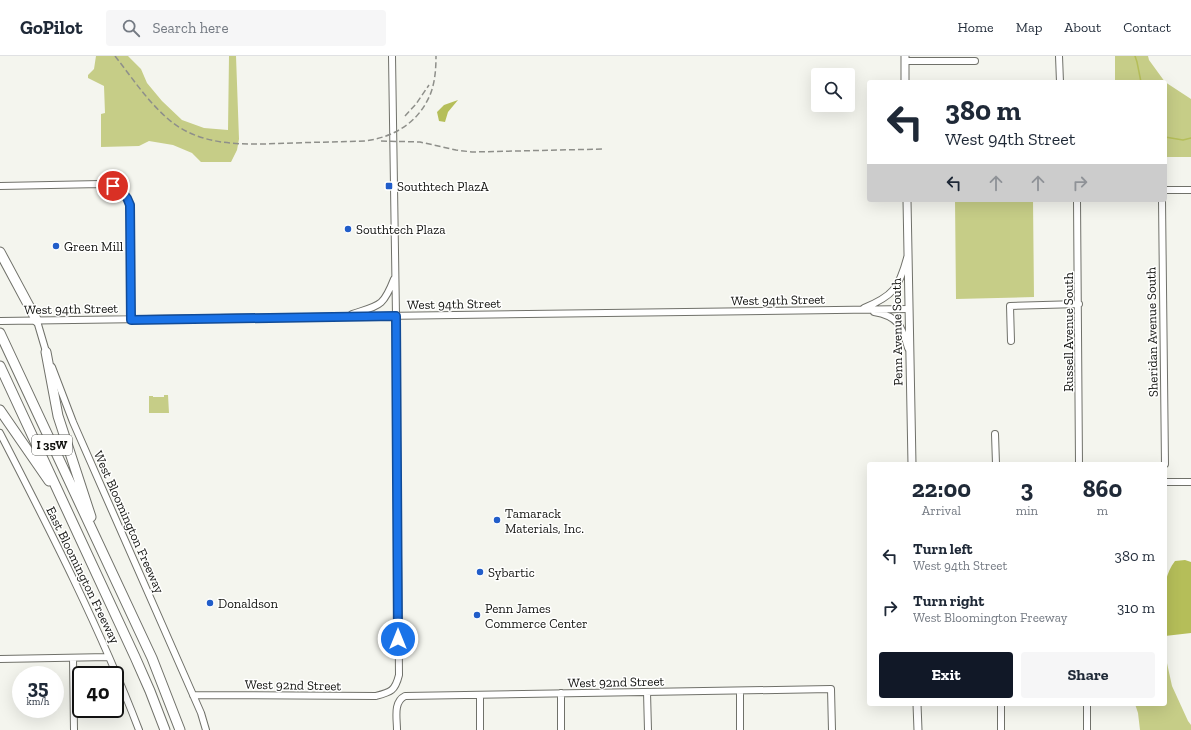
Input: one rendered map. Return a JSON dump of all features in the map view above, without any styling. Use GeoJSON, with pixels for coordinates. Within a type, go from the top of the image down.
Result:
{"type":"FeatureCollection","features":[{"type":"Feature","properties":{"kind":"highway"},"geometry":{"type":"LineString","coordinates":[[0,252],[36,321]]}},
{"type":"Feature","properties":{"kind":"highway","name":"I 35W"},"geometry":{"type":"LineString","coordinates":[[0,333],[152,658],[180,730]]}},
{"type":"Feature","properties":{"kind":"highway"},"geometry":{"type":"LineString","coordinates":[[46,352],[58,416],[104,556]]}},
{"type":"Feature","properties":{"kind":"highway","name":"I 35W"},"geometry":{"type":"LineString","coordinates":[[0,366],[150,691],[164,727]]}},
{"type":"Feature","properties":{"kind":"highway"},"geometry":{"type":"LineString","coordinates":[[0,410],[64,504]]}},
{"type":"Feature","properties":{"kind":"main road"},"geometry":{"type":"LineString","coordinates":[[904,58],[905,80]]}},
{"type":"Feature","properties":{"kind":"main road","name":"Penn Avenue South"},"geometry":{"type":"LineString","coordinates":[[907,202],[912,462]]}},
{"type":"Feature","properties":{"kind":"main road"},"geometry":{"type":"LineString","coordinates":[[917,706],[918,730]]}},
{"type":"Feature","properties":{"kind":"street"},"geometry":{"type":"LineString","coordinates":[[392,56],[396,316]]}},
{"type":"Feature","properties":{"kind":"street"},"geometry":{"type":"LineString","coordinates":[[1059,56],[1060,80]]}},
{"type":"Feature","properties":{"kind":"street"},"geometry":{"type":"LineString","coordinates":[[904,58],[975,61]]}},
{"type":"Feature","properties":{"kind":"street"},"geometry":{"type":"LineString","coordinates":[[0,186],[101,184],[113,186],[122,191],[128,200],[131,212],[131,320]]}},
{"type":"Feature","properties":{"kind":"street"},"geometry":{"type":"LineString","coordinates":[[1167,190],[1191,190]]}},
{"type":"Feature","properties":{"kind":"street","name":"Russell Avenue South"},"geometry":{"type":"LineString","coordinates":[[1077,202],[1079,462]]}},
{"type":"Feature","properties":{"kind":"street","name":"Sheridan Avenue South"},"geometry":{"type":"LineString","coordinates":[[1162,202],[1165,462]]}},
{"type":"Feature","properties":{"kind":"street"},"geometry":{"type":"LineString","coordinates":[[860,309],[878,302],[890,294],[900,281],[908,254]]}},
{"type":"Feature","properties":{"kind":"street"},"geometry":{"type":"LineString","coordinates":[[346,316],[372,308],[382,302],[388,296],[395,276]]}},
{"type":"Feature","properties":{"kind":"street"},"geometry":{"type":"LineString","coordinates":[[1011,341],[1010,306],[1078,304]]}},
{"type":"Feature","properties":{"kind":"street"},"geometry":{"type":"LineString","coordinates":[[860,309],[884,314],[896,321],[904,333],[909,353]]}},
{"type":"Feature","properties":{"kind":"street","name":"West 94th Street"},"geometry":{"type":"LineString","coordinates":[[0,321],[909,309]]}},
{"type":"Feature","properties":{"kind":"street","name":"West 92nd Street"},"geometry":{"type":"LineString","coordinates":[[193,695],[376,696],[393,690],[396,686],[398,675],[396,316]]}},
{"type":"Feature","properties":{"kind":"street","name":"West Bloomington Freeway"},"geometry":{"type":"LineString","coordinates":[[36,321],[46,352],[73,422],[201,713],[206,730]]}},
{"type":"Feature","properties":{"kind":"street","name":"East Bloomington Freeway"},"geometry":{"type":"LineString","coordinates":[[0,433],[56,544],[109,657],[139,730]]}},
{"type":"Feature","properties":{"kind":"street"},"geometry":{"type":"LineString","coordinates":[[995,434],[996,462]]}},
{"type":"Feature","properties":{"kind":"street"},"geometry":{"type":"LineString","coordinates":[[1167,482],[1191,482]]}},
{"type":"Feature","properties":{"kind":"street"},"geometry":{"type":"LineString","coordinates":[[0,659],[109,657]]}},
{"type":"Feature","properties":{"kind":"street"},"geometry":{"type":"LineString","coordinates":[[73,658],[74,730]]}},
{"type":"Feature","properties":{"kind":"street","name":"West 92nd Street"},"geometry":{"type":"LineString","coordinates":[[397,730],[397,706],[401,698],[407,696],[831,690],[832,730]]}},
{"type":"Feature","properties":{"kind":"street"},"geometry":{"type":"LineString","coordinates":[[740,691],[740,730]]}},
{"type":"Feature","properties":{"kind":"street"},"geometry":{"type":"LineString","coordinates":[[647,692],[648,730]]}},
{"type":"Feature","properties":{"kind":"street"},"geometry":{"type":"LineString","coordinates":[[561,693],[562,730]]}},
{"type":"Feature","properties":{"kind":"street"},"geometry":{"type":"LineString","coordinates":[[480,695],[480,730]]}},
{"type":"Feature","properties":{"kind":"street"},"geometry":{"type":"LineString","coordinates":[[1001,706],[1001,730]]}},
{"type":"Feature","properties":{"kind":"street"},"geometry":{"type":"LineString","coordinates":[[1087,706],[1087,730]]}},
{"type":"Feature","properties":{"kind":"shaded area"},"geometry":{"type":"Polygon","coordinates":[[[96,56],[128,56],[141,69],[147,83],[162,101],[182,120],[204,128],[228,130],[229,56],[236,56],[239,139],[237,150],[231,162],[201,162],[192,153],[173,145],[149,141],[139,146],[101,147],[101,114],[105,113],[104,86],[88,78],[88,75],[94,69],[96,56]]]}},
{"type":"Feature","properties":{"kind":"shaded area"},"geometry":{"type":"Polygon","coordinates":[[[1115,56],[1148,56],[1149,60],[1164,80],[1115,80],[1115,56]]]}},
{"type":"Feature","properties":{"kind":"shaded area"},"geometry":{"type":"Polygon","coordinates":[[[1167,83],[1191,99],[1191,157],[1167,157],[1167,83]]]}},
{"type":"Feature","properties":{"kind":"shaded area"},"geometry":{"type":"Polygon","coordinates":[[[458,100],[448,112],[445,122],[439,121],[437,112],[444,105],[458,100]]]}},
{"type":"Feature","properties":{"kind":"shaded area"},"geometry":{"type":"Polygon","coordinates":[[[955,202],[1033,202],[1034,297],[956,299],[955,202]]]}},
{"type":"Feature","properties":{"kind":"shaded area"},"geometry":{"type":"Polygon","coordinates":[[[164,395],[168,395],[169,413],[149,413],[149,396],[164,397],[164,395]]]}},
{"type":"Feature","properties":{"kind":"shaded area"},"geometry":{"type":"Polygon","coordinates":[[[1185,560],[1191,562],[1191,633],[1167,636],[1167,578],[1175,561],[1185,560]]]}},
{"type":"Feature","properties":{"kind":"shaded area"},"geometry":{"type":"Polygon","coordinates":[[[1167,663],[1172,686],[1191,725],[1191,730],[1140,730],[1136,706],[1167,706],[1167,663]]]}},
{"type":"Feature","properties":{"kind":"waterway"},"geometry":{"type":"LineString","coordinates":[[1135,56],[1141,80]]}},
{"type":"Feature","properties":{"kind":"waterway"},"geometry":{"type":"LineString","coordinates":[[1167,137],[1183,140],[1191,138]]}},
{"type":"Feature","properties":{"kind":"railway"},"geometry":{"type":"LineString","coordinates":[[115,56],[149,100],[173,123],[201,137],[216,141],[247,144],[365,141],[376,139],[395,132],[412,121],[425,105],[433,86],[436,56]]}},
{"type":"Feature","properties":{"kind":"railway"},"geometry":{"type":"LineString","coordinates":[[405,116],[416,104],[429,85]]}},
{"type":"Feature","properties":{"kind":"railway"},"geometry":{"type":"LineString","coordinates":[[381,141],[420,142],[472,152],[604,149]]}},
{"type":"Feature","properties":{"kind":"place","name":"Southtech PlazA"},"geometry":{"type":"Point","coordinates":[389,186]}},
{"type":"Feature","properties":{"kind":"place","name":"Southtech Plaza"},"geometry":{"type":"Point","coordinates":[348,229]}},
{"type":"Feature","properties":{"kind":"place","name":"Green Mill"},"geometry":{"type":"Point","coordinates":[56,246]}},
{"type":"Feature","properties":{"kind":"place","name":"Tamarack Materials, Inc."},"geometry":{"type":"Point","coordinates":[497,520]}},
{"type":"Feature","properties":{"kind":"place","name":"Sybartic"},"geometry":{"type":"Point","coordinates":[480,572]}},
{"type":"Feature","properties":{"kind":"place","name":"Donaldson"},"geometry":{"type":"Point","coordinates":[210,603]}},
{"type":"Feature","properties":{"kind":"place","name":"Penn James Commerce Center"},"geometry":{"type":"Point","coordinates":[477,615]}},
{"type":"Feature","properties":{"kind":"route"},"geometry":{"type":"LineString","coordinates":[[113,186],[118,188],[126,195],[131,212],[131,320],[396,316],[398,639]]}}]}
